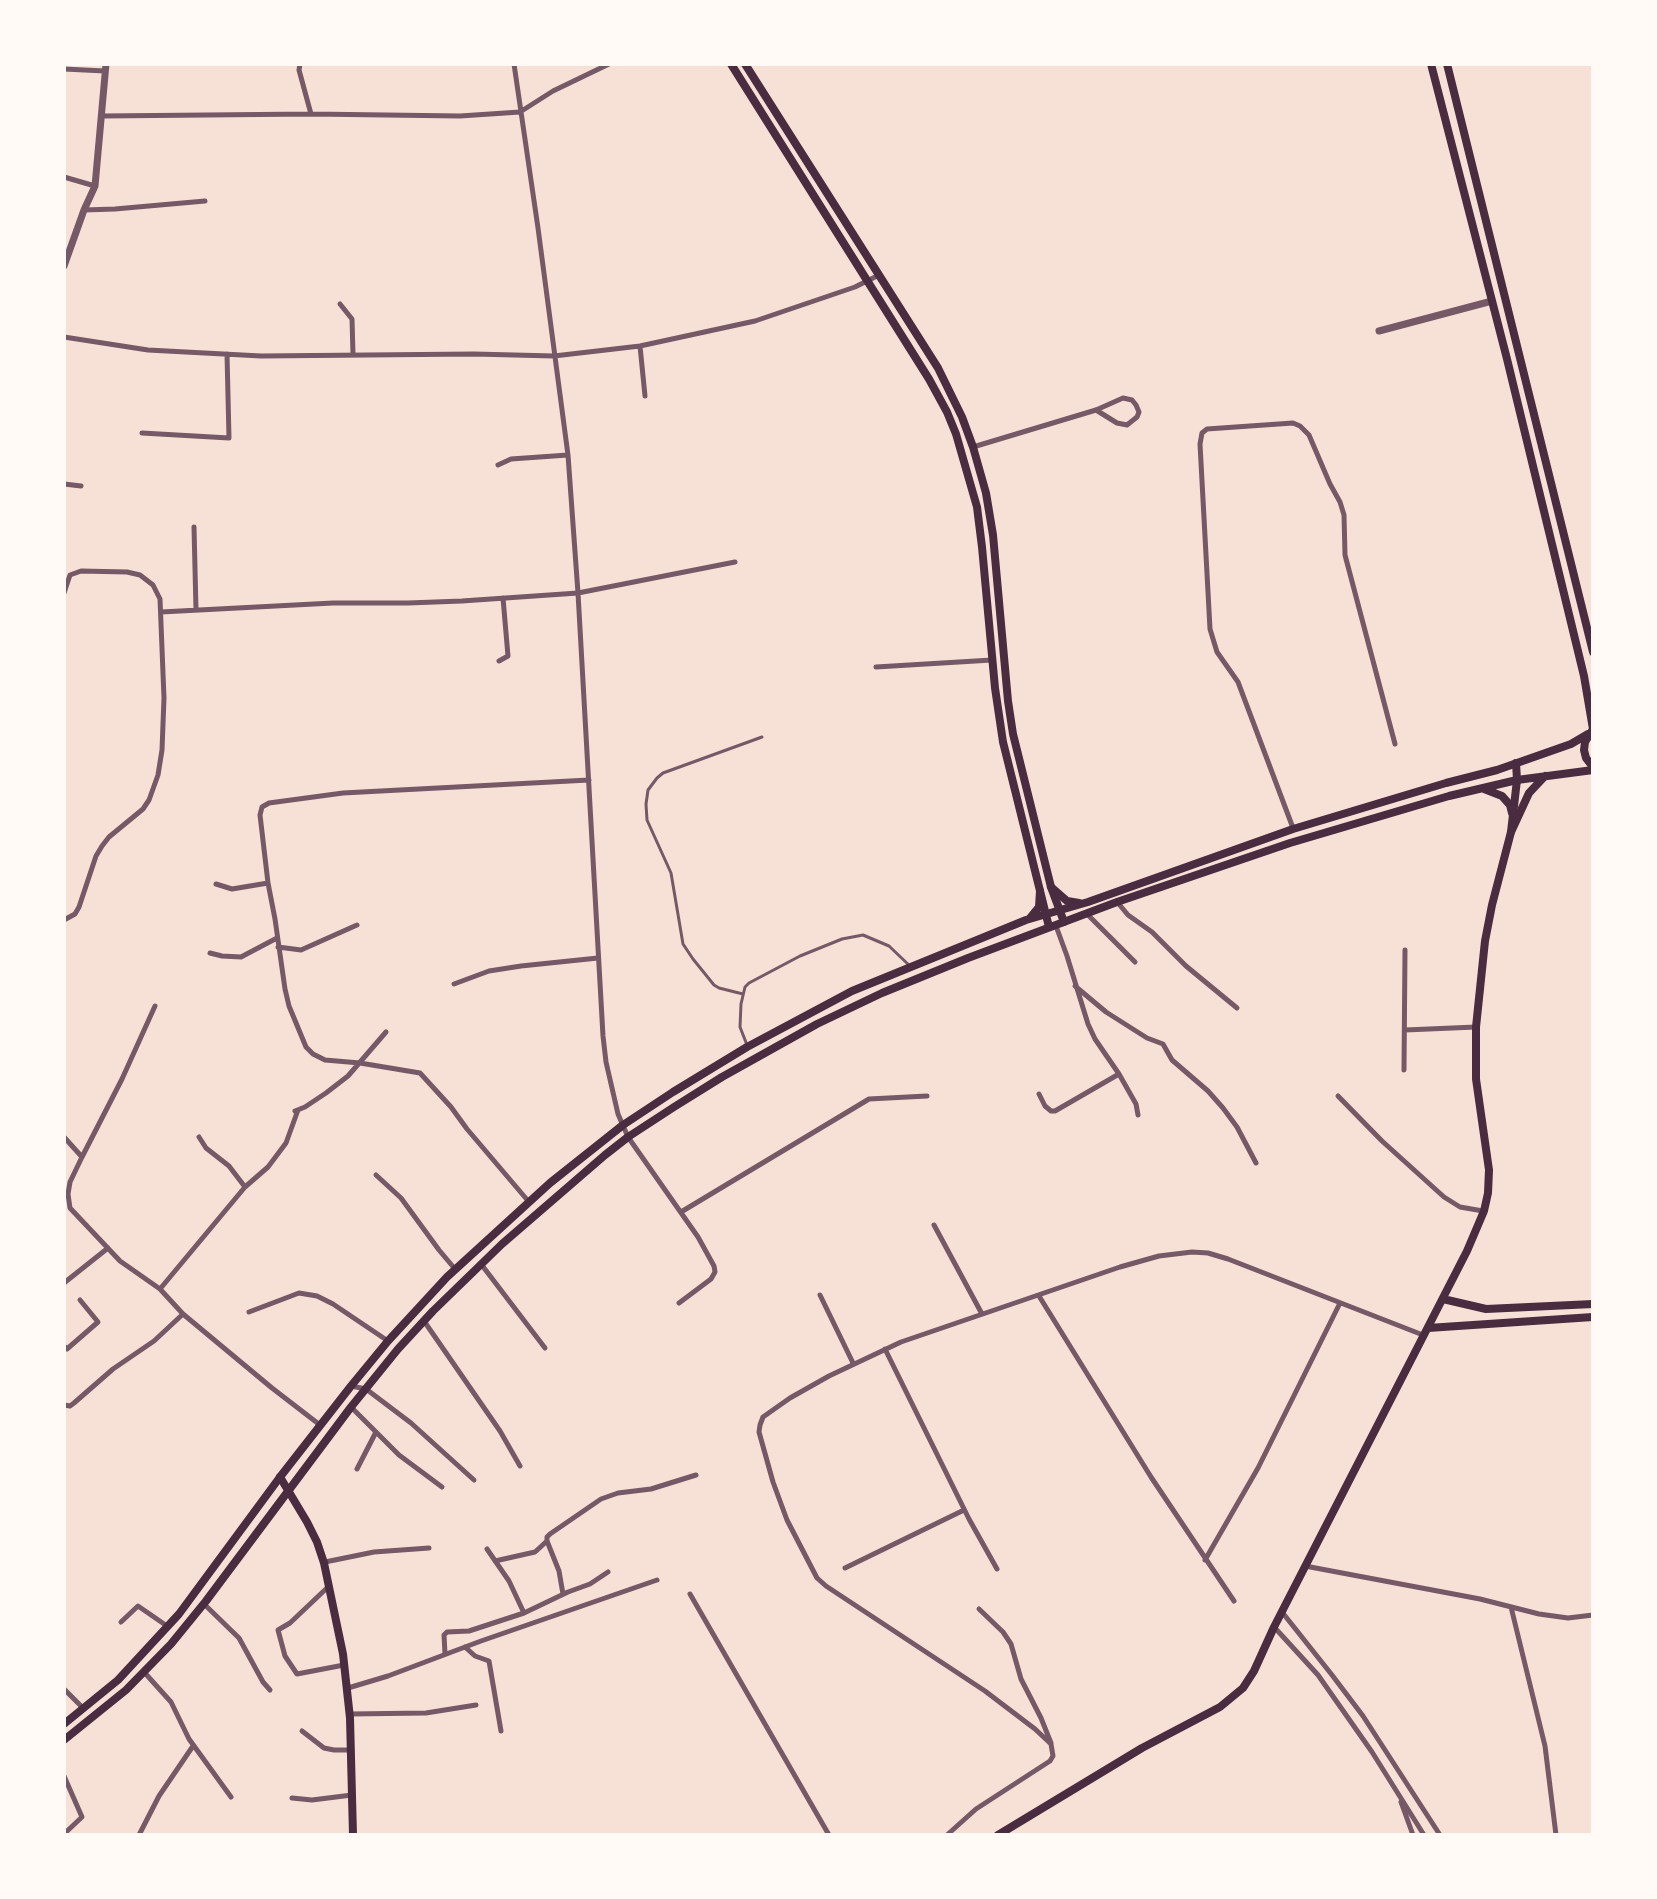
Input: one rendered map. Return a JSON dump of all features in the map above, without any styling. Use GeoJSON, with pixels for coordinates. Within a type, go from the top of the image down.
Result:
{"type":"FeatureCollection","features":[{"type":"Feature","properties":{"kind":"main road"},"geometry":{"type":"LineString","coordinates":[[731,64],[929,379],[956,434],[977,507],[1003,742],[1046,914],[1056,925]]}},
{"type":"Feature","properties":{"kind":"main road"},"geometry":{"type":"LineString","coordinates":[[745,64],[938,368],[973,447],[986,493],[993,535],[1013,734],[1051,887],[1060,910],[1056,925]]}},
{"type":"Feature","properties":{"kind":"main road"},"geometry":{"type":"LineString","coordinates":[[64,1740],[126,1690],[171,1644],[351,1407],[410,1335],[480,1263],[628,1137],[722,1077],[817,1024],[882,993],[1117,902],[1357,822],[1449,796],[1517,780],[1593,769],[1584,750],[1591,732],[1584,676],[1431,64]]}},
{"type":"Feature","properties":{"kind":"main road"},"geometry":{"type":"LineString","coordinates":[[1447,64],[1593,652]]}},
{"type":"Feature","properties":{"kind":"main road"},"geometry":{"type":"LineString","coordinates":[[1492,301],[1504,293]]}},
{"type":"Feature","properties":{"kind":"main road"},"geometry":{"type":"LineString","coordinates":[[64,1724],[118,1680],[168,1627],[351,1386],[401,1326],[455,1269],[529,1202],[623,1125],[673,1092],[747,1047],[852,991],[1026,920],[1088,902],[1293,829],[1516,763],[1571,744],[1591,732]]}},
{"type":"Feature","properties":{"kind":"main road"},"geometry":{"type":"LineString","coordinates":[[1511,832],[1516,763]]}},
{"type":"Feature","properties":{"kind":"main road"},"geometry":{"type":"LineString","coordinates":[[998,1835],[1142,1748],[1220,1707],[1243,1688],[1254,1671],[1476,1233],[1484,1211],[1489,1170],[1476,1079],[1476,1027],[1487,929],[1511,832],[1529,793],[1545,776]]}},
{"type":"Feature","properties":{"kind":"main road"},"geometry":{"type":"LineString","coordinates":[[1483,789],[1502,796],[1512,813]]}},
{"type":"Feature","properties":{"kind":"main road"},"geometry":{"type":"LineString","coordinates":[[1051,887],[1071,903],[1088,902]]}},
{"type":"Feature","properties":{"kind":"main road"},"geometry":{"type":"LineString","coordinates":[[1026,920],[1039,907],[1040,891]]}},
{"type":"Feature","properties":{"kind":"main road"},"geometry":{"type":"LineString","coordinates":[[1443,1299],[1486,1309],[1593,1304]]}},
{"type":"Feature","properties":{"kind":"main road"},"geometry":{"type":"LineString","coordinates":[[1426,1332],[1593,1317]]}},
{"type":"Feature","properties":{"kind":"main road"},"geometry":{"type":"LineString","coordinates":[[280,1477],[312,1531],[324,1563],[348,1688],[353,1835]]}},
{"type":"Feature","properties":{"kind":"street"},"geometry":{"type":"LineString","coordinates":[[300,64],[311,114]]}},
{"type":"Feature","properties":{"kind":"street"},"geometry":{"type":"LineString","coordinates":[[514,64],[568,455],[606,1062],[613,1097],[628,1137],[711,1258],[715,1272],[711,1279],[679,1303]]}},
{"type":"Feature","properties":{"kind":"street"},"geometry":{"type":"LineString","coordinates":[[102,116],[460,116],[520,112],[553,91],[609,64]]}},
{"type":"Feature","properties":{"kind":"street"},"geometry":{"type":"LineString","coordinates":[[64,69],[106,68],[95,186],[64,266]]}},
{"type":"Feature","properties":{"kind":"street"},"geometry":{"type":"LineString","coordinates":[[64,177],[95,186]]}},
{"type":"Feature","properties":{"kind":"street"},"geometry":{"type":"LineString","coordinates":[[84,210],[205,201]]}},
{"type":"Feature","properties":{"kind":"street"},"geometry":{"type":"LineString","coordinates":[[64,337],[148,350],[261,356],[554,356],[640,346],[755,321],[868,282],[879,275]]}},
{"type":"Feature","properties":{"kind":"street"},"geometry":{"type":"LineString","coordinates":[[1379,331],[1492,301]]}},
{"type":"Feature","properties":{"kind":"street"},"geometry":{"type":"LineString","coordinates":[[340,304],[352,319],[353,354]]}},
{"type":"Feature","properties":{"kind":"street"},"geometry":{"type":"LineString","coordinates":[[640,346],[645,396]]}},
{"type":"Feature","properties":{"kind":"street"},"geometry":{"type":"LineString","coordinates":[[142,433],[229,438],[227,354]]}},
{"type":"Feature","properties":{"kind":"street"},"geometry":{"type":"LineString","coordinates":[[973,447],[1096,410],[1123,398],[1132,400],[1139,412],[1127,425],[1117,423],[1096,410]]}},
{"type":"Feature","properties":{"kind":"street"},"geometry":{"type":"LineString","coordinates":[[1293,829],[1238,682],[1217,652],[1210,629],[1200,444],[1202,433],[1207,429],[1293,423],[1309,435],[1344,515],[1345,555],[1395,744]]}},
{"type":"Feature","properties":{"kind":"street"},"geometry":{"type":"LineString","coordinates":[[498,465],[511,459],[568,455]]}},
{"type":"Feature","properties":{"kind":"street"},"geometry":{"type":"LineString","coordinates":[[64,484],[81,486]]}},
{"type":"Feature","properties":{"kind":"street"},"geometry":{"type":"LineString","coordinates":[[194,527],[196,610]]}},
{"type":"Feature","properties":{"kind":"street"},"geometry":{"type":"LineString","coordinates":[[161,612],[578,593],[735,562]]}},
{"type":"Feature","properties":{"kind":"street"},"geometry":{"type":"LineString","coordinates":[[64,593],[68,578],[75,571],[127,572],[140,575],[153,585],[160,599],[164,698],[158,775],[153,791],[143,809],[102,846],[79,907],[75,914],[64,920]]}},
{"type":"Feature","properties":{"kind":"street"},"geometry":{"type":"LineString","coordinates":[[499,661],[508,656],[503,598]]}},
{"type":"Feature","properties":{"kind":"street"},"geometry":{"type":"LineString","coordinates":[[876,667],[992,660]]}},
{"type":"Feature","properties":{"kind":"street"},"geometry":{"type":"LineString","coordinates":[[529,1202],[420,1073],[325,1060],[306,1047],[289,1006],[260,815],[262,807],[269,803],[343,793],[589,780]]}},
{"type":"Feature","properties":{"kind":"street"},"geometry":{"type":"LineString","coordinates":[[1202,861],[1204,872]]}},
{"type":"Feature","properties":{"kind":"street"},"geometry":{"type":"LineString","coordinates":[[216,884],[232,889],[268,883]]}},
{"type":"Feature","properties":{"kind":"street"},"geometry":{"type":"LineString","coordinates":[[1117,902],[1128,915],[1152,932],[1186,966],[1237,1008]]}},
{"type":"Feature","properties":{"kind":"street"},"geometry":{"type":"LineString","coordinates":[[1087,914],[1135,962]]}},
{"type":"Feature","properties":{"kind":"street"},"geometry":{"type":"LineString","coordinates":[[278,947],[301,950],[357,925]]}},
{"type":"Feature","properties":{"kind":"street"},"geometry":{"type":"LineString","coordinates":[[1056,925],[1095,1039],[1136,1104],[1138,1115]]}},
{"type":"Feature","properties":{"kind":"street"},"geometry":{"type":"LineString","coordinates":[[210,953],[241,957],[277,938]]}},
{"type":"Feature","properties":{"kind":"street"},"geometry":{"type":"LineString","coordinates":[[1404,1070],[1405,950]]}},
{"type":"Feature","properties":{"kind":"street"},"geometry":{"type":"LineString","coordinates":[[454,984],[489,971],[599,958]]}},
{"type":"Feature","properties":{"kind":"street"},"geometry":{"type":"LineString","coordinates":[[1075,986],[1106,1012],[1147,1038],[1163,1044],[1172,1060],[1223,1108],[1256,1163]]}},
{"type":"Feature","properties":{"kind":"street"},"geometry":{"type":"LineString","coordinates":[[155,1006],[70,1182],[67,1206],[120,1261],[160,1289],[183,1314],[320,1425]]}},
{"type":"Feature","properties":{"kind":"street"},"geometry":{"type":"LineString","coordinates":[[1404,1030],[1476,1027]]}},
{"type":"Feature","properties":{"kind":"street"},"geometry":{"type":"LineString","coordinates":[[160,1289],[245,1187],[268,1167],[286,1143],[296,1110],[348,1076],[386,1032]]}},
{"type":"Feature","properties":{"kind":"street"},"geometry":{"type":"LineString","coordinates":[[1039,1094],[1045,1106],[1055,1111],[1119,1074]]}},
{"type":"Feature","properties":{"kind":"street"},"geometry":{"type":"LineString","coordinates":[[681,1212],[869,1099],[927,1096]]}},
{"type":"Feature","properties":{"kind":"street"},"geometry":{"type":"LineString","coordinates":[[1338,1096],[1444,1197],[1460,1207],[1484,1211]]}},
{"type":"Feature","properties":{"kind":"street"},"geometry":{"type":"LineString","coordinates":[[64,1137],[82,1157]]}},
{"type":"Feature","properties":{"kind":"street"},"geometry":{"type":"LineString","coordinates":[[199,1137],[206,1148],[229,1166],[245,1187]]}},
{"type":"Feature","properties":{"kind":"street"},"geometry":{"type":"LineString","coordinates":[[376,1175],[401,1198],[455,1269]]}},
{"type":"Feature","properties":{"kind":"street"},"geometry":{"type":"LineString","coordinates":[[515,1214],[524,1224]]}},
{"type":"Feature","properties":{"kind":"street"},"geometry":{"type":"LineString","coordinates":[[934,1225],[982,1314]]}},
{"type":"Feature","properties":{"kind":"street"},"geometry":{"type":"LineString","coordinates":[[64,1283],[108,1248]]}},
{"type":"Feature","properties":{"kind":"street"},"geometry":{"type":"LineString","coordinates":[[1051,1744],[985,1691],[817,1578],[787,1520],[759,1432],[763,1417],[790,1398],[885,1349],[930,1331],[1159,1256],[1208,1253],[1426,1332]]}},
{"type":"Feature","properties":{"kind":"street"},"geometry":{"type":"LineString","coordinates":[[480,1263],[545,1348]]}},
{"type":"Feature","properties":{"kind":"street"},"geometry":{"type":"LineString","coordinates":[[249,1312],[299,1293],[317,1296],[388,1341]]}},
{"type":"Feature","properties":{"kind":"street"},"geometry":{"type":"LineString","coordinates":[[820,1295],[853,1363]]}},
{"type":"Feature","properties":{"kind":"street"},"geometry":{"type":"LineString","coordinates":[[1039,1296],[1106,1408],[1234,1601]]}},
{"type":"Feature","properties":{"kind":"street"},"geometry":{"type":"LineString","coordinates":[[64,1346],[67,1349],[98,1322],[80,1300]]}},
{"type":"Feature","properties":{"kind":"street"},"geometry":{"type":"LineString","coordinates":[[1205,1560],[1258,1468],[1340,1303]]}},
{"type":"Feature","properties":{"kind":"street"},"geometry":{"type":"LineString","coordinates":[[64,1405],[70,1406],[113,1369],[154,1341],[183,1314]]}},
{"type":"Feature","properties":{"kind":"street"},"geometry":{"type":"LineString","coordinates":[[424,1320],[500,1431],[520,1466]]}},
{"type":"Feature","properties":{"kind":"street"},"geometry":{"type":"LineString","coordinates":[[401,1326],[410,1335]]}},
{"type":"Feature","properties":{"kind":"street"},"geometry":{"type":"LineString","coordinates":[[885,1349],[964,1510],[997,1569]]}},
{"type":"Feature","properties":{"kind":"street"},"geometry":{"type":"LineString","coordinates":[[351,1386],[366,1389],[411,1423],[474,1480]]}},
{"type":"Feature","properties":{"kind":"street"},"geometry":{"type":"LineString","coordinates":[[351,1407],[399,1455],[442,1487]]}},
{"type":"Feature","properties":{"kind":"street"},"geometry":{"type":"LineString","coordinates":[[357,1469],[376,1432]]}},
{"type":"Feature","properties":{"kind":"street"},"geometry":{"type":"LineString","coordinates":[[495,1561],[535,1552],[550,1534],[601,1499],[618,1493],[651,1489],[696,1475]]}},
{"type":"Feature","properties":{"kind":"street"},"geometry":{"type":"LineString","coordinates":[[845,1568],[964,1510]]}},
{"type":"Feature","properties":{"kind":"street"},"geometry":{"type":"LineString","coordinates":[[547,1541],[559,1571],[563,1594]]}},
{"type":"Feature","properties":{"kind":"street"},"geometry":{"type":"LineString","coordinates":[[324,1563],[374,1552],[429,1548]]}},
{"type":"Feature","properties":{"kind":"street"},"geometry":{"type":"LineString","coordinates":[[487,1549],[509,1581],[524,1613]]}},
{"type":"Feature","properties":{"kind":"street"},"geometry":{"type":"LineString","coordinates":[[1305,1566],[1565,1618],[1593,1615]]}},
{"type":"Feature","properties":{"kind":"street"},"geometry":{"type":"LineString","coordinates":[[445,1654],[444,1635],[447,1632],[469,1631],[524,1613],[590,1584],[608,1572]]}},
{"type":"Feature","properties":{"kind":"street"},"geometry":{"type":"LineString","coordinates":[[348,1688],[657,1580]]}},
{"type":"Feature","properties":{"kind":"street"},"geometry":{"type":"LineString","coordinates":[[328,1586],[290,1623],[278,1630],[285,1656],[297,1674],[344,1665]]}},
{"type":"Feature","properties":{"kind":"street"},"geometry":{"type":"LineString","coordinates":[[690,1594],[829,1835]]}},
{"type":"Feature","properties":{"kind":"street"},"geometry":{"type":"LineString","coordinates":[[204,1604],[239,1638],[270,1690]]}},
{"type":"Feature","properties":{"kind":"street"},"geometry":{"type":"LineString","coordinates":[[121,1622],[138,1606],[168,1627]]}},
{"type":"Feature","properties":{"kind":"street"},"geometry":{"type":"LineString","coordinates":[[1511,1607],[1545,1746],[1556,1835]]}},
{"type":"Feature","properties":{"kind":"street"},"geometry":{"type":"LineString","coordinates":[[947,1835],[976,1809],[1050,1761],[1053,1753],[1041,1718],[1021,1679],[1011,1644],[979,1609]]}},
{"type":"Feature","properties":{"kind":"street"},"geometry":{"type":"LineString","coordinates":[[1282,1612],[1363,1716],[1440,1835]]}},
{"type":"Feature","properties":{"kind":"street"},"geometry":{"type":"LineString","coordinates":[[1274,1627],[1318,1675],[1372,1752],[1424,1835]]}},
{"type":"Feature","properties":{"kind":"street"},"geometry":{"type":"LineString","coordinates":[[465,1647],[475,1656],[489,1661],[501,1731]]}},
{"type":"Feature","properties":{"kind":"street"},"geometry":{"type":"LineString","coordinates":[[144,1672],[171,1702],[193,1746],[231,1797]]}},
{"type":"Feature","properties":{"kind":"street"},"geometry":{"type":"LineString","coordinates":[[118,1680],[126,1690]]}},
{"type":"Feature","properties":{"kind":"street"},"geometry":{"type":"LineString","coordinates":[[64,1689],[84,1709]]}},
{"type":"Feature","properties":{"kind":"street"},"geometry":{"type":"LineString","coordinates":[[350,1714],[426,1713],[476,1705]]}},
{"type":"Feature","properties":{"kind":"street"},"geometry":{"type":"LineString","coordinates":[[302,1731],[324,1748],[352,1750]]}},
{"type":"Feature","properties":{"kind":"street"},"geometry":{"type":"LineString","coordinates":[[139,1835],[159,1796],[193,1746]]}},
{"type":"Feature","properties":{"kind":"street"},"geometry":{"type":"LineString","coordinates":[[64,1776],[82,1817],[64,1834]]}},
{"type":"Feature","properties":{"kind":"street"},"geometry":{"type":"LineString","coordinates":[[1397,1791],[1413,1835]]}},
{"type":"Feature","properties":{"kind":"street"},"geometry":{"type":"LineString","coordinates":[[292,1798],[312,1800],[353,1795]]}},
{"type":"Feature","properties":{"kind":"lane"},"geometry":{"type":"LineString","coordinates":[[743,994],[714,985],[683,944],[671,873],[650,829],[646,804],[648,790],[663,773],[762,737]]}},
{"type":"Feature","properties":{"kind":"lane"},"geometry":{"type":"LineString","coordinates":[[747,1047],[740,1027],[743,994],[749,983],[800,956],[863,935],[889,946],[911,967]]}}]}
